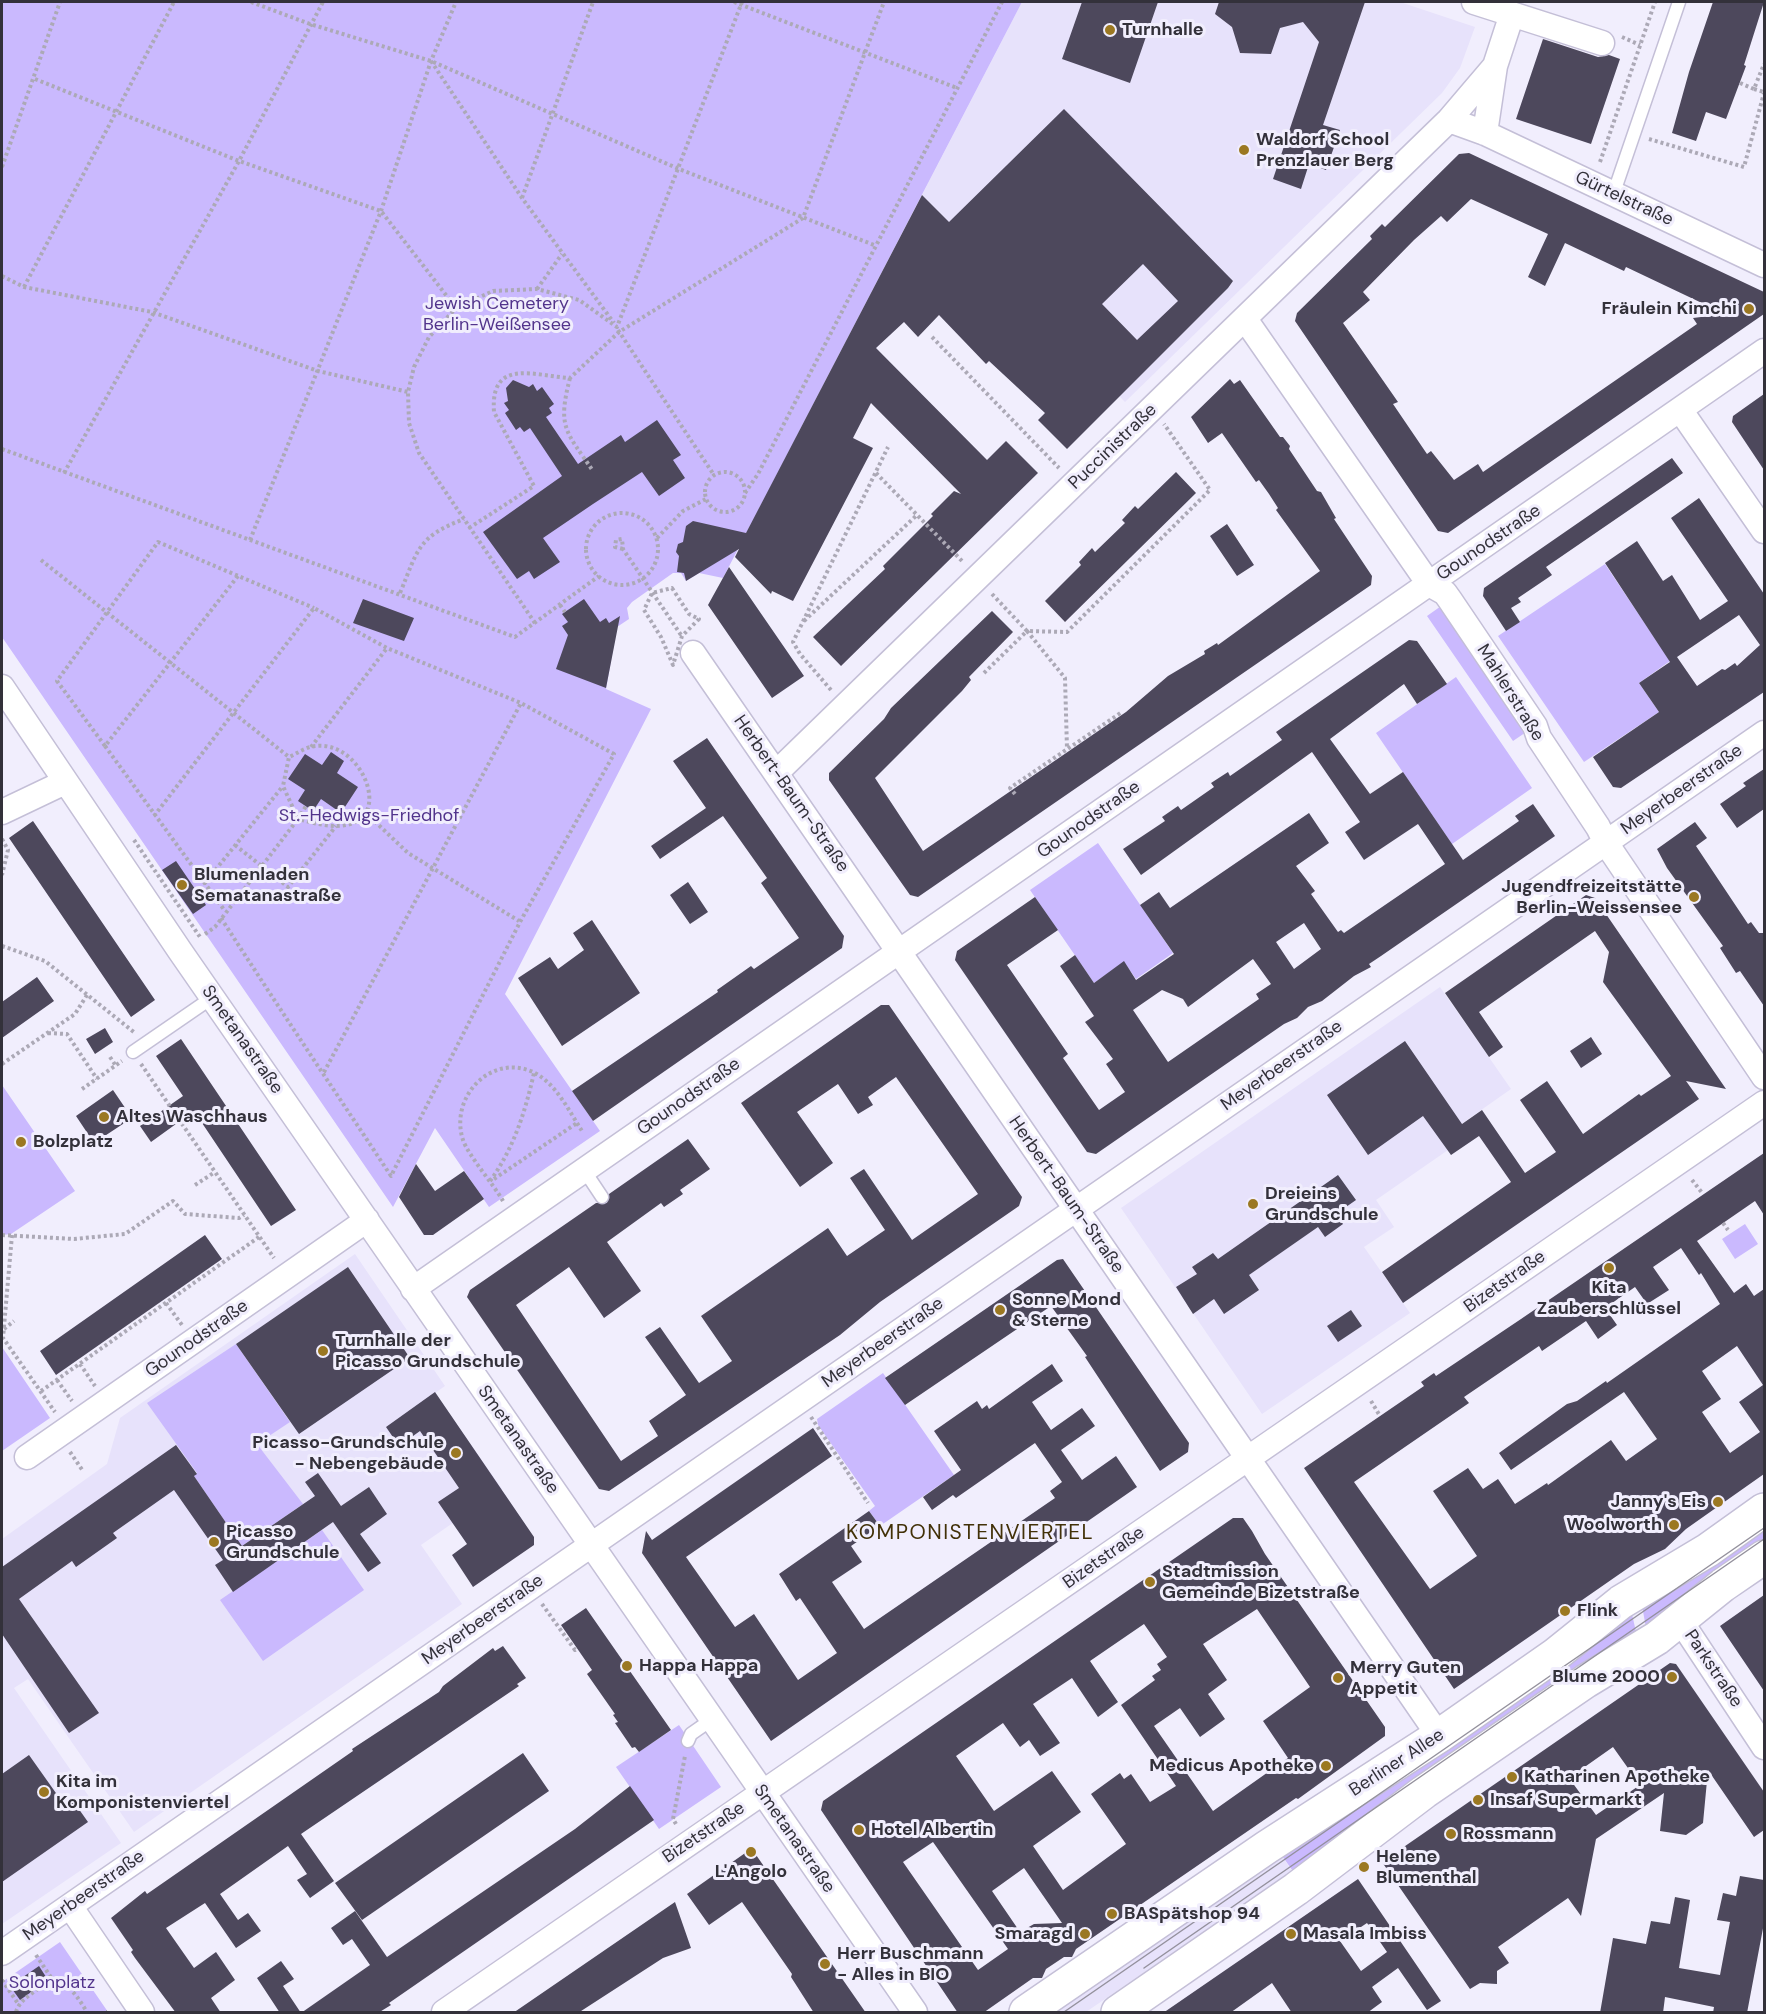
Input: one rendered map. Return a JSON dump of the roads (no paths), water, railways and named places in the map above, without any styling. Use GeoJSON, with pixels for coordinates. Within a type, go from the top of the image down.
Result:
{"type":"FeatureCollection","features":[{"type":"Feature","properties":{"kind":"main road","name":"Berliner Allee"},"geometry":{"type":"LineString","coordinates":[[1026,2013],[1267,1847],[1439,1736],[1555,1655],[1621,1602],[1702,1554],[1764,1510]]}},
{"type":"Feature","properties":{"kind":"main road"},"geometry":{"type":"LineString","coordinates":[[1118,2013],[1323,1869],[1424,1792],[1586,1680],[1629,1656],[1764,1557]]}},
{"type":"Feature","properties":{"kind":"street"},"geometry":{"type":"LineString","coordinates":[[1474,2],[1602,43]]}},
{"type":"Feature","properties":{"kind":"street"},"geometry":{"type":"LineString","coordinates":[[1485,133],[1495,66],[1512,14]]}},
{"type":"Feature","properties":{"kind":"street"},"geometry":{"type":"LineString","coordinates":[[1449,120],[1495,66]]}},
{"type":"Feature","properties":{"kind":"street","name":"Gürtelstraße"},"geometry":{"type":"LineString","coordinates":[[1449,120],[1485,133],[1764,265]]}},
{"type":"Feature","properties":{"kind":"street","name":"Puccinistraße"},"geometry":{"type":"LineString","coordinates":[[776,773],[970,569],[1150,410],[1449,120]]}},
{"type":"Feature","properties":{"kind":"street","name":"Mahlerstraße"},"geometry":{"type":"LineString","coordinates":[[1245,319],[1429,584],[1447,596],[1535,726],[1546,749],[1606,843],[1764,1077]]}},
{"type":"Feature","properties":{"kind":"street","name":"Gounodstraße"},"geometry":{"type":"LineString","coordinates":[[413,1289],[1681,411],[1764,351]]}},
{"type":"Feature","properties":{"kind":"street"},"geometry":{"type":"LineString","coordinates":[[1681,411],[1764,531]]}},
{"type":"Feature","properties":{"kind":"street","name":"Herbert-Baum-Straße"},"geometry":{"type":"LineString","coordinates":[[683,651],[776,773],[1439,1736]]}},
{"type":"Feature","properties":{"kind":"street","name":"Smetanastraße"},"geometry":{"type":"LineString","coordinates":[[2,687],[413,1289],[915,2013]]}},
{"type":"Feature","properties":{"kind":"street","name":"Meyerbeerstraße"},"geometry":{"type":"LineString","coordinates":[[2,1953],[1764,733]]}},
{"type":"Feature","properties":{"kind":"street"},"geometry":{"type":"LineString","coordinates":[[2,812],[65,782]]}},
{"type":"Feature","properties":{"kind":"street","name":"Bizetstraße"},"geometry":{"type":"LineString","coordinates":[[444,2013],[1764,1103]]}},
{"type":"Feature","properties":{"kind":"street","name":"Gounodstraße"},"geometry":{"type":"LineString","coordinates":[[27,1456],[367,1221]]}},
{"type":"Feature","properties":{"kind":"street","name":"Parkstraße"},"geometry":{"type":"LineString","coordinates":[[1680,1620],[1764,1747]]}},
{"type":"Feature","properties":{"kind":"street"},"geometry":{"type":"LineString","coordinates":[[70,1906],[142,2013]]}},
{"type":"Feature","properties":{"kind":"lane"},"geometry":{"type":"LineString","coordinates":[[1613,195],[1679,2]]}},
{"type":"Feature","properties":{"kind":"lane"},"geometry":{"type":"LineString","coordinates":[[133,1052],[213,997]]}},
{"type":"Feature","properties":{"kind":"lane"},"geometry":{"type":"LineString","coordinates":[[584,1170],[602,1197]]}},
{"type":"Feature","properties":{"kind":"lane"},"geometry":{"type":"LineString","coordinates":[[688,1741],[691,1734],[711,1720]]}},
{"type":"Feature","properties":{"kind":"tram line"},"geometry":{"type":"LineString","coordinates":[[1064,2012],[1764,1528]]}},
{"type":"Feature","properties":{"kind":"tram line"},"geometry":{"type":"LineString","coordinates":[[1144,1968],[1764,1539]]}},
{"type":"Feature","properties":{"kind":"place","name":"Turnhalle"},"geometry":{"type":"Point","coordinates":[1110,30]}},
{"type":"Feature","properties":{"kind":"place","name":"Waldorf School Prenzlauer Berg"},"geometry":{"type":"Point","coordinates":[1244,150]}},
{"type":"Feature","properties":{"kind":"place","name":"Fräulein Kimchi"},"geometry":{"type":"Point","coordinates":[1749,309]}},
{"type":"Feature","properties":{"kind":"place","name":"Blumenladen Sematanastraße"},"geometry":{"type":"Point","coordinates":[182,885]}},
{"type":"Feature","properties":{"kind":"place","name":"Jugendfreizeitstätte Berlin-Weissensee"},"geometry":{"type":"Point","coordinates":[1694,897]}},
{"type":"Feature","properties":{"kind":"place","name":"Altes Waschhaus"},"geometry":{"type":"Point","coordinates":[104,1117]}},
{"type":"Feature","properties":{"kind":"place","name":"Bolzplatz"},"geometry":{"type":"Point","coordinates":[21,1142]}},
{"type":"Feature","properties":{"kind":"place","name":"Dreieins Grundschule"},"geometry":{"type":"Point","coordinates":[1253,1204]}},
{"type":"Feature","properties":{"kind":"place","name":"Kita Zauberschlüssel"},"geometry":{"type":"Point","coordinates":[1609,1268]}},
{"type":"Feature","properties":{"kind":"place","name":"Sonne Mond & Sterne"},"geometry":{"type":"Point","coordinates":[1000,1310]}},
{"type":"Feature","properties":{"kind":"place","name":"Turnhalle der Picasso Grundschule"},"geometry":{"type":"Point","coordinates":[323,1351]}},
{"type":"Feature","properties":{"kind":"place","name":"Picasso-Grundschule - Nebengebäude"},"geometry":{"type":"Point","coordinates":[456,1453]}},
{"type":"Feature","properties":{"kind":"place","name":"Janny's Eis"},"geometry":{"type":"Point","coordinates":[1718,1502]}},
{"type":"Feature","properties":{"kind":"place","name":"Woolworth"},"geometry":{"type":"Point","coordinates":[1674,1525]}},
{"type":"Feature","properties":{"kind":"place","name":"Picasso Grundschule"},"geometry":{"type":"Point","coordinates":[214,1542]}},
{"type":"Feature","properties":{"kind":"place","name":"Stadtmission Gemeinde Bizetstraße"},"geometry":{"type":"Point","coordinates":[1150,1582]}},
{"type":"Feature","properties":{"kind":"place","name":"Flink"},"geometry":{"type":"Point","coordinates":[1565,1611]}},
{"type":"Feature","properties":{"kind":"place","name":"Happa Happa"},"geometry":{"type":"Point","coordinates":[627,1666]}},
{"type":"Feature","properties":{"kind":"place","name":"Blume 2000"},"geometry":{"type":"Point","coordinates":[1672,1677]}},
{"type":"Feature","properties":{"kind":"place","name":"Merry Guten Appetit"},"geometry":{"type":"Point","coordinates":[1338,1678]}},
{"type":"Feature","properties":{"kind":"place","name":"Medicus Apotheke"},"geometry":{"type":"Point","coordinates":[1326,1766]}},
{"type":"Feature","properties":{"kind":"place","name":"Katharinen Apotheke"},"geometry":{"type":"Point","coordinates":[1512,1777]}},
{"type":"Feature","properties":{"kind":"place","name":"Kita im Komponistenviertel"},"geometry":{"type":"Point","coordinates":[44,1792]}},
{"type":"Feature","properties":{"kind":"place","name":"Insaf Supermarkt"},"geometry":{"type":"Point","coordinates":[1478,1800]}},
{"type":"Feature","properties":{"kind":"place","name":"Hotel Albertin"},"geometry":{"type":"Point","coordinates":[859,1830]}},
{"type":"Feature","properties":{"kind":"place","name":"Rossmann"},"geometry":{"type":"Point","coordinates":[1451,1834]}},
{"type":"Feature","properties":{"kind":"place","name":"L'Angolo"},"geometry":{"type":"Point","coordinates":[751,1852]}},
{"type":"Feature","properties":{"kind":"place","name":"Helene Blumenthal"},"geometry":{"type":"Point","coordinates":[1364,1867]}},
{"type":"Feature","properties":{"kind":"place","name":"BASpätshop 94"},"geometry":{"type":"Point","coordinates":[1112,1914]}},
{"type":"Feature","properties":{"kind":"place","name":"Smaragd"},"geometry":{"type":"Point","coordinates":[1085,1934]}},
{"type":"Feature","properties":{"kind":"place","name":"Masala Imbiss"},"geometry":{"type":"Point","coordinates":[1291,1934]}},
{"type":"Feature","properties":{"kind":"place","name":"Herr Buschmann - Alles in BIO"},"geometry":{"type":"Point","coordinates":[825,1964]}},
{"type":"Feature","properties":{"kind":"district","name":"KOMPONISTENVIERTEL"},"geometry":{"type":"Point","coordinates":[970,1533]}},
{"type":"Feature","properties":{"kind":"park label","name":"Jewish Cemetery Berlin-Weißensee"},"geometry":{"type":"Point","coordinates":[497,314]}},
{"type":"Feature","properties":{"kind":"park label","name":"St.-Hedwigs-Friedhof"},"geometry":{"type":"Point","coordinates":[369,816]}},
{"type":"Feature","properties":{"kind":"park label","name":"Solonplatz"},"geometry":{"type":"Point","coordinates":[52,1983]}}]}
